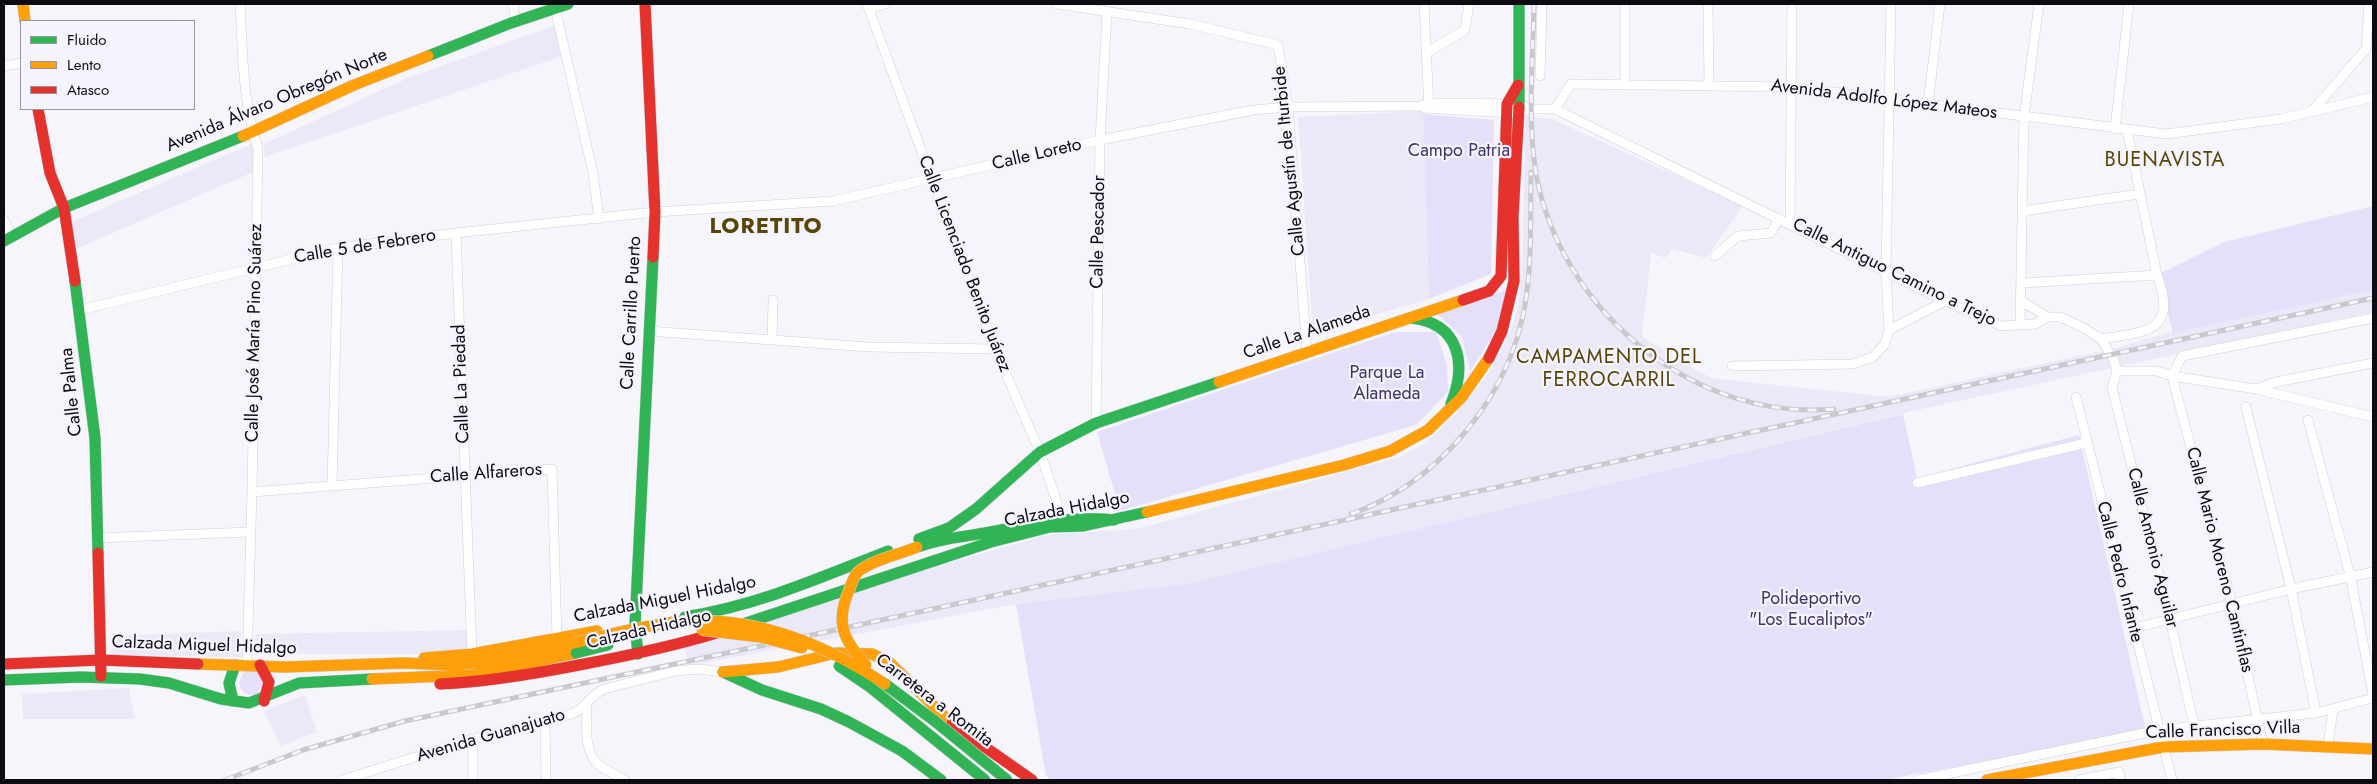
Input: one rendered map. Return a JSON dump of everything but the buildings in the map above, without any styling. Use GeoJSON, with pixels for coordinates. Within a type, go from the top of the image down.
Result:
{"type":"FeatureCollection","features":[{"type":"Feature","properties":{"kind":"street"},"geometry":{"type":"LineString","coordinates":[[23,4],[25,20]]}},
{"type":"Feature","properties":{"kind":"street","name":"Calle José María Pino Suárez"},"geometry":{"type":"LineString","coordinates":[[240,4],[245,89],[252,132],[258,148],[252,492],[241,665]]}},
{"type":"Feature","properties":{"kind":"street"},"geometry":{"type":"LineString","coordinates":[[513,4],[516,21]]}},
{"type":"Feature","properties":{"kind":"street","name":"Avenida Álvaro Obregón Norte"},"geometry":{"type":"LineString","coordinates":[[7,240],[64,208],[252,132],[354,85],[516,21],[568,4]]}},
{"type":"Feature","properties":{"kind":"street","name":"Calle Carrillo Puerto"},"geometry":{"type":"LineString","coordinates":[[638,654],[635,625],[655,212],[645,4]]}},
{"type":"Feature","properties":{"kind":"street"},"geometry":{"type":"LineString","coordinates":[[868,6],[885,4]]}},
{"type":"Feature","properties":{"kind":"street","name":"Calle Agustín de Iturbide"},"geometry":{"type":"LineString","coordinates":[[1056,4],[1190,24],[1278,45],[1288,107],[1307,352]]}},
{"type":"Feature","properties":{"kind":"street"},"geometry":{"type":"LineString","coordinates":[[1424,4],[1426,106]]}},
{"type":"Feature","properties":{"kind":"street"},"geometry":{"type":"LineString","coordinates":[[1426,53],[1466,30],[1469,4]]}},
{"type":"Feature","properties":{"kind":"street","name":"Calzada Hidalgo"},"geometry":{"type":"LineString","coordinates":[[366,679],[463,683],[511,678],[638,654],[686,643],[990,542],[1050,527],[1083,526],[1114,520],[1375,456],[1409,442],[1443,418],[1473,382],[1489,358],[1502,331],[1514,281],[1513,217],[1522,109],[1518,85],[1519,4]]}},
{"type":"Feature","properties":{"kind":"street"},"geometry":{"type":"LineString","coordinates":[[1540,76],[1542,4]]}},
{"type":"Feature","properties":{"kind":"street"},"geometry":{"type":"LineString","coordinates":[[1625,4],[1625,85]]}},
{"type":"Feature","properties":{"kind":"street"},"geometry":{"type":"LineString","coordinates":[[1708,4],[1709,85]]}},
{"type":"Feature","properties":{"kind":"street"},"geometry":{"type":"LineString","coordinates":[[1790,224],[1792,4]]}},
{"type":"Feature","properties":{"kind":"street"},"geometry":{"type":"LineString","coordinates":[[1732,366],[1853,364],[1873,357],[1885,344],[1889,330],[1886,271],[1891,4]]}},
{"type":"Feature","properties":{"kind":"street"},"geometry":{"type":"LineString","coordinates":[[1928,105],[1940,4]]}},
{"type":"Feature","properties":{"kind":"street"},"geometry":{"type":"LineString","coordinates":[[2020,325],[2024,116],[2039,4]]}},
{"type":"Feature","properties":{"kind":"street"},"geometry":{"type":"LineString","coordinates":[[2115,129],[2130,4]]}},
{"type":"Feature","properties":{"kind":"street"},"geometry":{"type":"LineString","coordinates":[[2313,110],[2370,48],[2369,4]]}},
{"type":"Feature","properties":{"kind":"street","name":"Calle Licenciado Benito Juárez"},"geometry":{"type":"LineString","coordinates":[[868,6],[995,349],[1040,452],[1058,502],[1057,513],[1051,522]]}},
{"type":"Feature","properties":{"kind":"street"},"geometry":{"type":"LineString","coordinates":[[555,8],[593,173],[599,218]]}},
{"type":"Feature","properties":{"kind":"street","name":"Calle Pescador"},"geometry":{"type":"LineString","coordinates":[[1096,423],[1100,140],[1107,12]]}},
{"type":"Feature","properties":{"kind":"street"},"geometry":{"type":"LineString","coordinates":[[4,66],[20,63]]}},
{"type":"Feature","properties":{"kind":"street","name":"Avenida Adolfo López Mateos"},"geometry":{"type":"LineString","coordinates":[[1555,109],[1571,84],[1792,87],[2166,134],[2281,119],[2373,97]]}},
{"type":"Feature","properties":{"kind":"street"},"geometry":{"type":"LineString","coordinates":[[1514,281],[1501,276],[1507,109],[1518,85]]}},
{"type":"Feature","properties":{"kind":"street","name":"Calle Loreto"},"geometry":{"type":"LineString","coordinates":[[655,212],[833,201],[932,180],[1100,140],[1253,110],[1288,107],[1426,106],[1522,109]]}},
{"type":"Feature","properties":{"kind":"street","name":"Calle Antiguo Camino a Trejo"},"geometry":{"type":"LineString","coordinates":[[1522,109],[1555,109],[1944,301],[2001,326],[2034,324],[2048,316]]}},
{"type":"Feature","properties":{"kind":"street","name":"Calle Palma"},"geometry":{"type":"LineString","coordinates":[[38,110],[50,173],[64,208],[80,310],[95,438],[96,538],[101,676]]}},
{"type":"Feature","properties":{"kind":"street"},"geometry":{"type":"LineString","coordinates":[[2101,339],[2146,332],[2158,322],[2165,308],[2164,294],[2156,275],[2127,130]]}},
{"type":"Feature","properties":{"kind":"street"},"geometry":{"type":"LineString","coordinates":[[2023,211],[2139,194]]}},
{"type":"Feature","properties":{"kind":"street","name":"Calle 5 de Febrero"},"geometry":{"type":"LineString","coordinates":[[80,310],[338,248],[456,233],[655,212]]}},
{"type":"Feature","properties":{"kind":"street"},"geometry":{"type":"LineString","coordinates":[[1715,256],[1738,236],[1771,233],[1779,218]]}},
{"type":"Feature","properties":{"kind":"street"},"geometry":{"type":"LineString","coordinates":[[4,220],[7,240]]}},
{"type":"Feature","properties":{"kind":"street","name":"Calle La Piedad"},"geometry":{"type":"LineString","coordinates":[[456,233],[472,654]]}},
{"type":"Feature","properties":{"kind":"street"},"geometry":{"type":"LineString","coordinates":[[332,486],[338,248]]}},
{"type":"Feature","properties":{"kind":"street"},"geometry":{"type":"LineString","coordinates":[[2022,283],[2156,275]]}},
{"type":"Feature","properties":{"kind":"street","name":"Calle La Alameda"},"geometry":{"type":"LineString","coordinates":[[976,509],[1040,452],[1096,423],[1489,291],[1501,276]]}},
{"type":"Feature","properties":{"kind":"street"},"geometry":{"type":"LineString","coordinates":[[772,340],[773,300]]}},
{"type":"Feature","properties":{"kind":"street"},"geometry":{"type":"LineString","coordinates":[[1889,330],[1944,301]]}},
{"type":"Feature","properties":{"kind":"street"},"geometry":{"type":"LineString","coordinates":[[2021,301],[2048,316],[2060,317],[2082,327],[2101,339],[2114,360],[2117,372],[2157,371],[2172,376],[2256,389],[2373,417]]}},
{"type":"Feature","properties":{"kind":"street"},"geometry":{"type":"LineString","coordinates":[[1408,318],[1420,318],[1437,323],[1449,333],[1456,350],[1459,380],[1455,396],[1443,418]]}},
{"type":"Feature","properties":{"kind":"street"},"geometry":{"type":"LineString","coordinates":[[2172,376],[2182,356],[2373,318]]}},
{"type":"Feature","properties":{"kind":"street"},"geometry":{"type":"LineString","coordinates":[[648,331],[869,347],[995,349]]}},
{"type":"Feature","properties":{"kind":"street"},"geometry":{"type":"LineString","coordinates":[[2256,389],[2276,382],[2373,362]]}},
{"type":"Feature","properties":{"kind":"street","name":"Calle Antonio Aguilar"},"geometry":{"type":"LineString","coordinates":[[2117,372],[2112,387],[2194,725]]}},
{"type":"Feature","properties":{"kind":"street","name":"Calle Mario Moreno Cantinflas"},"geometry":{"type":"LineString","coordinates":[[2172,376],[2232,604],[2263,744]]}},
{"type":"Feature","properties":{"kind":"street","name":"Calle Pedro Infante"},"geometry":{"type":"LineString","coordinates":[[2076,397],[2172,780]]}},
{"type":"Feature","properties":{"kind":"street"},"geometry":{"type":"LineString","coordinates":[[2246,407],[2291,589],[2316,713]]}},
{"type":"Feature","properties":{"kind":"street"},"geometry":{"type":"LineString","coordinates":[[2308,420],[2350,575],[2373,694]]}},
{"type":"Feature","properties":{"kind":"street"},"geometry":{"type":"LineString","coordinates":[[1917,483],[2086,443]]}},
{"type":"Feature","properties":{"kind":"street","name":"Calle Alfareros"},"geometry":{"type":"LineString","coordinates":[[252,492],[552,469],[557,638]]}},
{"type":"Feature","properties":{"kind":"street","name":"Calzada Miguel Hidalgo"},"geometry":{"type":"LineString","coordinates":[[404,663],[417,659],[472,654],[715,612],[778,595],[914,545],[949,528],[976,509]]}},
{"type":"Feature","properties":{"kind":"street"},"geometry":{"type":"LineString","coordinates":[[881,680],[849,647],[840,624],[842,609],[858,572],[914,545],[945,538],[985,533],[1014,526],[1088,517],[1114,520]]}},
{"type":"Feature","properties":{"kind":"street"},"geometry":{"type":"LineString","coordinates":[[96,538],[250,532]]}},
{"type":"Feature","properties":{"kind":"street"},"geometry":{"type":"LineString","coordinates":[[914,545],[907,550],[909,558],[917,567]]}},
{"type":"Feature","properties":{"kind":"street"},"geometry":{"type":"LineString","coordinates":[[2134,628],[2350,575],[2373,572]]}},
{"type":"Feature","properties":{"kind":"street"},"geometry":{"type":"LineString","coordinates":[[778,595],[784,611]]}},
{"type":"Feature","properties":{"kind":"street"},"geometry":{"type":"LineString","coordinates":[[686,616],[686,643]]}},
{"type":"Feature","properties":{"kind":"street","name":"Carretera a Romita"},"geometry":{"type":"LineString","coordinates":[[575,648],[669,623],[691,620],[749,624],[801,636],[828,649],[881,680],[1007,780]]}},
{"type":"Feature","properties":{"kind":"street","name":"Carretera a Romita"},"geometry":{"type":"LineString","coordinates":[[575,648],[654,634],[693,630],[753,635],[793,644],[846,669],[985,780]]}},
{"type":"Feature","properties":{"kind":"street","name":"Calzada Miguel Hidalgo"},"geometry":{"type":"LineString","coordinates":[[4,664],[101,660],[284,667],[404,663],[454,665],[575,648]]}},
{"type":"Feature","properties":{"kind":"street","name":"Calzada Miguel Hidalgo"},"geometry":{"type":"LineString","coordinates":[[4,680],[101,676],[160,681],[207,696],[252,703],[264,701],[290,686],[325,680],[485,673],[575,648]]}},
{"type":"Feature","properties":{"kind":"street"},"geometry":{"type":"LineString","coordinates":[[723,672],[778,667],[836,653],[872,654],[889,662],[906,676],[946,720],[1032,780]]}},
{"type":"Feature","properties":{"kind":"street"},"geometry":{"type":"LineString","coordinates":[[234,701],[229,683],[241,665]]}},
{"type":"Feature","properties":{"kind":"street"},"geometry":{"type":"LineString","coordinates":[[260,665],[269,682],[264,701]]}},
{"type":"Feature","properties":{"kind":"street","name":"Avenida Guanajuato"},"geometry":{"type":"LineString","coordinates":[[342,780],[473,739],[578,712],[599,691],[604,689],[675,671],[699,669],[723,672]]}},
{"type":"Feature","properties":{"kind":"street"},"geometry":{"type":"LineString","coordinates":[[723,672],[762,690],[821,708],[902,751],[942,780]]}},
{"type":"Feature","properties":{"kind":"street"},"geometry":{"type":"LineString","coordinates":[[1918,780],[2159,730],[2316,713],[2373,698]]}},
{"type":"Feature","properties":{"kind":"street"},"geometry":{"type":"LineString","coordinates":[[587,705],[589,749],[592,758],[598,764],[625,780]]}},
{"type":"Feature","properties":{"kind":"street"},"geometry":{"type":"LineString","coordinates":[[2328,746],[2333,709]]}},
{"type":"Feature","properties":{"kind":"street"},"geometry":{"type":"LineString","coordinates":[[545,721],[546,780]]}},
{"type":"Feature","properties":{"kind":"street"},"geometry":{"type":"LineString","coordinates":[[935,721],[999,763],[1021,780]]}},
{"type":"Feature","properties":{"kind":"street"},"geometry":{"type":"LineString","coordinates":[[473,739],[474,780]]}},
{"type":"Feature","properties":{"kind":"street","name":"Calle Francisco Villa"},"geometry":{"type":"LineString","coordinates":[[1987,780],[2163,747],[2263,744],[2373,749]]}},
{"type":"Feature","properties":{"kind":"street"},"geometry":{"type":"LineString","coordinates":[[957,758],[975,780]]}},
{"type":"Feature","properties":{"kind":"street"},"geometry":{"type":"LineString","coordinates":[[2102,758],[2107,775]]}},
{"type":"Feature","properties":{"kind":"street"},"geometry":{"type":"LineString","coordinates":[[2079,780],[2096,779],[2119,772],[2120,780]]}},
{"type":"Feature","properties":{"kind":"shaded area"},"geometry":{"type":"Polygon","coordinates":[[[559,24],[566,55],[265,157],[264,144],[410,77],[559,24]]]}},
{"type":"Feature","properties":{"kind":"shaded area"},"geometry":{"type":"Polygon","coordinates":[[[1423,111],[1429,299],[1313,333],[1298,117],[1423,111]]]}},
{"type":"Feature","properties":{"kind":"shaded area"},"geometry":{"type":"Polygon","coordinates":[[[1525,116],[1552,119],[1743,206],[1706,258],[1672,249],[1665,258],[1649,252],[1651,254],[1642,336],[1711,378],[1888,397],[2116,348],[2208,321],[2373,285],[2373,312],[1926,408],[1185,584],[1016,604],[688,666],[685,648],[940,565],[1047,535],[1136,529],[1400,457],[1426,443],[1455,415],[1482,382],[1499,355],[1512,328],[1519,300],[1522,271],[1525,116]]]}},
{"type":"Feature","properties":{"kind":"shaded area"},"geometry":{"type":"Polygon","coordinates":[[[256,142],[258,170],[71,251],[67,224],[256,142]]]}},
{"type":"Feature","properties":{"kind":"shaded area"},"geometry":{"type":"Polygon","coordinates":[[[471,630],[472,654],[254,654],[256,634],[471,630]]]}},
{"type":"Feature","properties":{"kind":"shaded area"},"geometry":{"type":"Polygon","coordinates":[[[241,631],[241,657],[112,655],[114,636],[241,631]]]}},
{"type":"Feature","properties":{"kind":"shaded area"},"geometry":{"type":"Polygon","coordinates":[[[129,688],[135,719],[23,719],[22,694],[129,688]]]}},
{"type":"Feature","properties":{"kind":"shaded area"},"geometry":{"type":"Polygon","coordinates":[[[305,695],[317,732],[281,746],[264,711],[305,695]]]}},
{"type":"Feature","properties":{"kind":"green space","name":"Campo Patria"},"geometry":{"type":"Polygon","coordinates":[[[1423,114],[1494,120],[1491,274],[1429,299],[1423,114]]]}},
{"type":"Feature","properties":{"kind":"green space"},"geometry":{"type":"Polygon","coordinates":[[[2373,206],[2373,290],[2173,333],[2157,275],[2224,242],[2373,206]]]}},
{"type":"Feature","properties":{"kind":"green space"},"geometry":{"type":"Polygon","coordinates":[[[1506,290],[1497,329],[1470,371],[1462,337],[1435,312],[1506,290]]]}},
{"type":"Feature","properties":{"kind":"green space","name":"Parque La Alameda"},"geometry":{"type":"Polygon","coordinates":[[[1395,332],[1436,332],[1447,364],[1448,392],[1416,425],[1120,511],[1097,432],[1395,332]]]}},
{"type":"Feature","properties":{"kind":"green space","name":"Polideportivo \"Los Eucaliptos\""},"geometry":{"type":"Polygon","coordinates":[[[1903,414],[1917,478],[2079,435],[2146,731],[1884,780],[1051,780],[1046,776],[1016,604],[1185,584],[1903,414]]]}},
{"type":"Feature","properties":{"kind":"green space"},"geometry":{"type":"Polygon","coordinates":[[[253,669],[264,677],[258,694],[248,695],[243,692],[239,683],[243,673],[253,669]]]}},
{"type":"Feature","properties":{"kind":"railway"},"geometry":{"type":"LineString","coordinates":[[1534,4],[1531,121],[1535,167],[1539,188],[1555,235],[1579,279],[1610,318],[1647,352],[1689,379],[1735,398],[1784,408],[1834,409]]}},
{"type":"Feature","properties":{"kind":"railway"},"geometry":{"type":"LineString","coordinates":[[1351,514],[1381,501],[1410,483],[1436,462],[1460,438],[1481,411],[1499,382],[1512,352],[1526,302],[1530,246],[1531,172]]}},
{"type":"Feature","properties":{"kind":"railway"},"geometry":{"type":"LineString","coordinates":[[225,780],[303,750],[405,721],[2373,298]]}},
{"type":"Feature","properties":{"kind":"traffic: fast"},"geometry":{"type":"LineString","coordinates":[[428,56],[511,23],[568,4]]}},
{"type":"Feature","properties":{"kind":"traffic: fast"},"geometry":{"type":"LineString","coordinates":[[1519,4],[1519,107]]}},
{"type":"Feature","properties":{"kind":"traffic: fast"},"geometry":{"type":"LineString","coordinates":[[4,241],[64,208],[243,136]]}},
{"type":"Feature","properties":{"kind":"traffic: fast"},"geometry":{"type":"LineString","coordinates":[[638,654],[635,625],[653,257]]}},
{"type":"Feature","properties":{"kind":"traffic: fast"},"geometry":{"type":"LineString","coordinates":[[75,281],[95,438],[98,553]]}},
{"type":"Feature","properties":{"kind":"traffic: fast"},"geometry":{"type":"LineString","coordinates":[[1412,318],[1441,328],[1450,337],[1455,348],[1458,361],[1458,375],[1451,404]]}},
{"type":"Feature","properties":{"kind":"traffic: fast"},"geometry":{"type":"LineString","coordinates":[[919,539],[949,528],[976,509],[1040,452],[1096,423],[1219,382]]}},
{"type":"Feature","properties":{"kind":"traffic: fast"},"geometry":{"type":"LineString","coordinates":[[740,625],[991,542],[1050,527],[1083,526],[1147,512]]}},
{"type":"Feature","properties":{"kind":"traffic: fast"},"geometry":{"type":"LineString","coordinates":[[917,547],[951,538],[1049,522],[1081,519],[1114,520]]}},
{"type":"Feature","properties":{"kind":"traffic: fast"},"geometry":{"type":"LineString","coordinates":[[685,617],[764,598],[888,551]]}},
{"type":"Feature","properties":{"kind":"traffic: fast"},"geometry":{"type":"LineString","coordinates":[[576,653],[608,645]]}},
{"type":"Feature","properties":{"kind":"traffic: fast"},"geometry":{"type":"LineString","coordinates":[[233,701],[229,683],[235,665]]}},
{"type":"Feature","properties":{"kind":"traffic: fast"},"geometry":{"type":"LineString","coordinates":[[839,666],[870,687],[985,780]]}},
{"type":"Feature","properties":{"kind":"traffic: fast"},"geometry":{"type":"LineString","coordinates":[[723,672],[762,690],[821,709],[849,722],[902,751],[941,780]]}},
{"type":"Feature","properties":{"kind":"traffic: fast"},"geometry":{"type":"LineString","coordinates":[[4,680],[81,677],[140,679],[169,683],[221,699],[249,703],[299,683],[372,679]]}},
{"type":"Feature","properties":{"kind":"traffic: fast"},"geometry":{"type":"LineString","coordinates":[[885,684],[936,722],[1007,780]]}},
{"type":"Feature","properties":{"kind":"traffic: slow"},"geometry":{"type":"LineString","coordinates":[[23,4],[25,20]]}},
{"type":"Feature","properties":{"kind":"traffic: slow"},"geometry":{"type":"LineString","coordinates":[[243,136],[354,85],[428,56]]}},
{"type":"Feature","properties":{"kind":"traffic: slow"},"geometry":{"type":"LineString","coordinates":[[1219,382],[1463,300]]}},
{"type":"Feature","properties":{"kind":"traffic: slow"},"geometry":{"type":"LineString","coordinates":[[1147,512],[1344,465],[1390,451],[1428,430],[1461,398],[1489,358]]}},
{"type":"Feature","properties":{"kind":"traffic: slow"},"geometry":{"type":"LineString","coordinates":[[866,665],[851,647],[843,629],[843,610],[853,579],[865,567],[917,547]]}},
{"type":"Feature","properties":{"kind":"traffic: slow"},"geometry":{"type":"LineString","coordinates":[[574,643],[637,628],[675,622],[731,622],[785,634],[811,644],[836,655],[885,684]]}},
{"type":"Feature","properties":{"kind":"traffic: slow"},"geometry":{"type":"LineString","coordinates":[[702,630],[761,637],[802,648]]}},
{"type":"Feature","properties":{"kind":"traffic: slow"},"geometry":{"type":"LineString","coordinates":[[424,658],[472,654],[597,631]]}},
{"type":"Feature","properties":{"kind":"traffic: slow"},"geometry":{"type":"LineString","coordinates":[[198,664],[284,667],[404,663],[454,665],[483,662],[574,643]]}},
{"type":"Feature","properties":{"kind":"traffic: slow"},"geometry":{"type":"LineString","coordinates":[[372,679],[472,675],[576,653]]}},
{"type":"Feature","properties":{"kind":"traffic: slow"},"geometry":{"type":"LineString","coordinates":[[723,672],[778,667],[836,653],[872,654],[889,662],[952,724]]}},
{"type":"Feature","properties":{"kind":"traffic: slow"},"geometry":{"type":"LineString","coordinates":[[1987,780],[2163,747],[2263,744],[2373,749]]}},
{"type":"Feature","properties":{"kind":"traffic: jam"},"geometry":{"type":"LineString","coordinates":[[645,4],[655,212],[653,257]]}},
{"type":"Feature","properties":{"kind":"traffic: jam"},"geometry":{"type":"LineString","coordinates":[[1463,300],[1489,291],[1501,276],[1507,104],[1518,85]]}},
{"type":"Feature","properties":{"kind":"traffic: jam"},"geometry":{"type":"LineString","coordinates":[[1489,358],[1502,331],[1514,281],[1513,217],[1519,107]]}},
{"type":"Feature","properties":{"kind":"traffic: jam"},"geometry":{"type":"LineString","coordinates":[[38,110],[50,173],[64,208],[75,281]]}},
{"type":"Feature","properties":{"kind":"traffic: jam"},"geometry":{"type":"LineString","coordinates":[[98,553],[101,676]]}},
{"type":"Feature","properties":{"kind":"traffic: jam"},"geometry":{"type":"LineString","coordinates":[[440,684],[493,679],[562,668],[615,658],[720,632]]}},
{"type":"Feature","properties":{"kind":"traffic: jam"},"geometry":{"type":"LineString","coordinates":[[4,664],[101,660],[198,664]]}},
{"type":"Feature","properties":{"kind":"traffic: jam"},"geometry":{"type":"LineString","coordinates":[[260,665],[269,682],[264,701]]}},
{"type":"Feature","properties":{"kind":"traffic: jam"},"geometry":{"type":"LineString","coordinates":[[952,724],[1032,780]]}},
{"type":"Feature","properties":{"kind":"district","name":"BUENAVISTA"},"geometry":{"type":"Point","coordinates":[2165,161]}},
{"type":"Feature","properties":{"kind":"district","name":"LORETITO"},"geometry":{"type":"Point","coordinates":[766,228]}},
{"type":"Feature","properties":{"kind":"district","name":"CAMPAMENTO DEL FERROCARRIL"},"geometry":{"type":"Point","coordinates":[1609,370]}}]}
